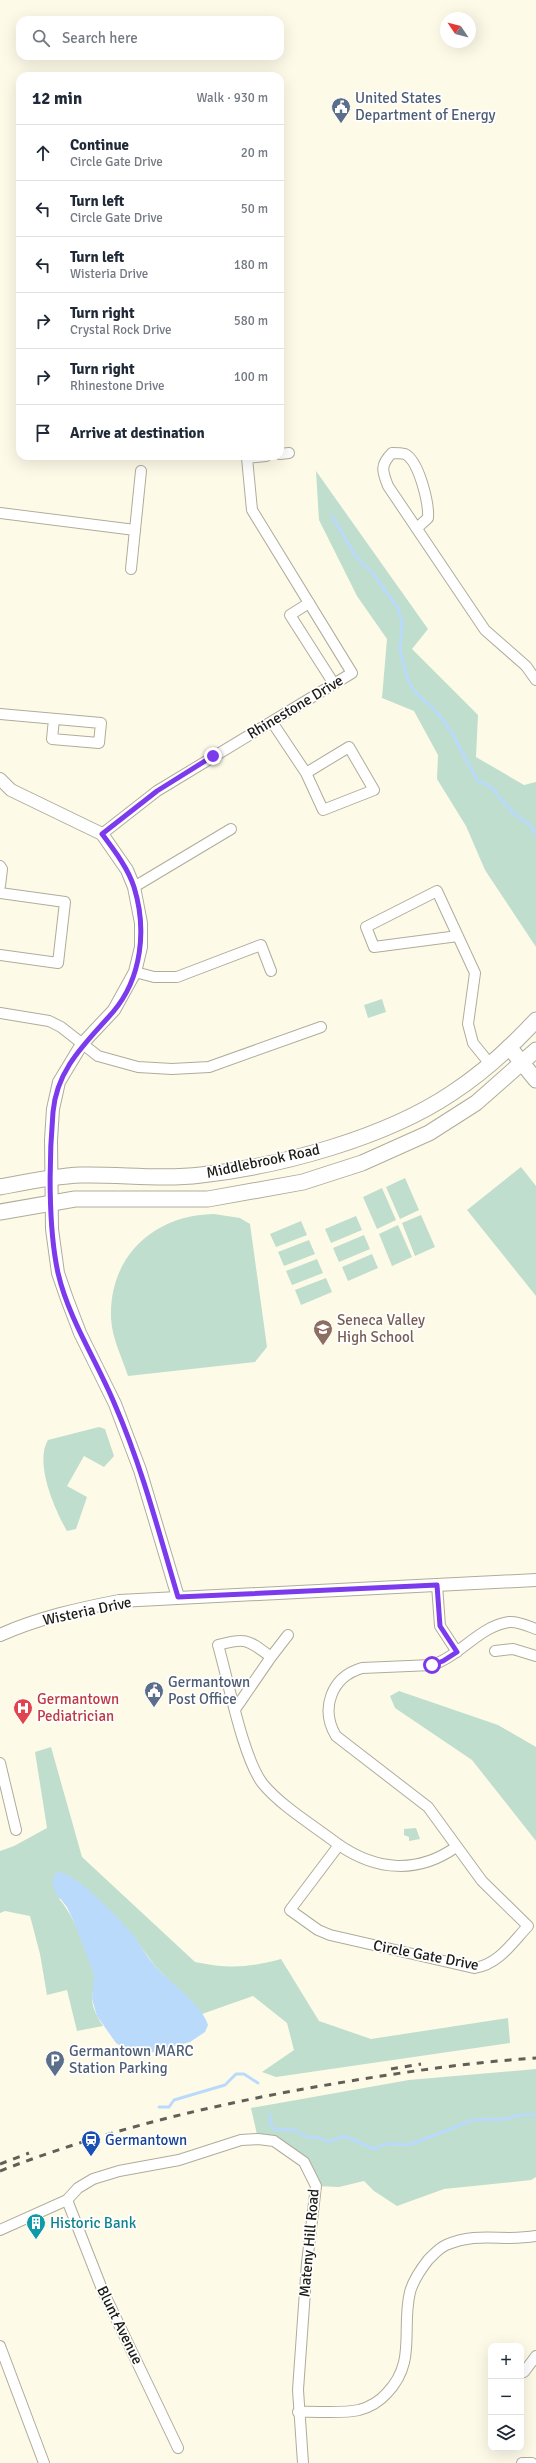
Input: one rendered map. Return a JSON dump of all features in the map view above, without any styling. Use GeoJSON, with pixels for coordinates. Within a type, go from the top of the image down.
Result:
{"type":"FeatureCollection","features":[{"type":"Feature","properties":{"kind":"main road","name":"Middlebrook Road"},"geometry":{"type":"LineString","coordinates":[[0,1187],[80,1175],[159,1177],[201,1175],[296,1157],[406,1120],[452,1093],[533,1028]]}},
{"type":"Feature","properties":{"kind":"main road"},"geometry":{"type":"LineString","coordinates":[[509,1047],[536,1080]]}},
{"type":"Feature","properties":{"kind":"main road","name":"Middlebrook Road"},"geometry":{"type":"LineString","coordinates":[[0,1212],[75,1199],[208,1199],[302,1182],[362,1163],[429,1133],[476,1103],[536,1050]]}},
{"type":"Feature","properties":{"kind":"street"},"geometry":{"type":"LineString","coordinates":[[417,528],[428,518],[429,505],[414,462],[404,454],[392,453],[384,461],[382,470],[388,486],[485,630],[526,666],[536,680]]}},
{"type":"Feature","properties":{"kind":"street","name":"Rhinestone Drive"},"geometry":{"type":"LineString","coordinates":[[102,834],[157,791],[352,673],[252,510],[247,460]]}},
{"type":"Feature","properties":{"kind":"street"},"geometry":{"type":"LineString","coordinates":[[131,569],[141,471]]}},
{"type":"Feature","properties":{"kind":"street"},"geometry":{"type":"LineString","coordinates":[[0,513],[135,530]]}},
{"type":"Feature","properties":{"kind":"street"},"geometry":{"type":"LineString","coordinates":[[309,604],[290,616],[334,684]]}},
{"type":"Feature","properties":{"kind":"street"},"geometry":{"type":"LineString","coordinates":[[0,714],[101,723],[99,743],[52,739],[54,719]]}},
{"type":"Feature","properties":{"kind":"street"},"geometry":{"type":"LineString","coordinates":[[272,722],[306,774],[323,810],[374,790],[349,747],[306,774]]}},
{"type":"Feature","properties":{"kind":"street"},"geometry":{"type":"LineString","coordinates":[[0,779],[12,790],[102,834],[127,870],[134,887],[141,922],[141,947],[135,972],[114,1010],[82,1044],[59,1082],[52,1125],[52,1229],[58,1273],[80,1334],[115,1404],[137,1462],[178,1597]]}},
{"type":"Feature","properties":{"kind":"street"},"geometry":{"type":"LineString","coordinates":[[134,887],[231,828]]}},
{"type":"Feature","properties":{"kind":"street"},"geometry":{"type":"LineString","coordinates":[[0,866],[2,869],[0,886]]}},
{"type":"Feature","properties":{"kind":"street"},"geometry":{"type":"LineString","coordinates":[[458,936],[374,947],[366,927],[437,891],[458,936],[475,973],[468,1024],[473,1043],[490,1064]]}},
{"type":"Feature","properties":{"kind":"street"},"geometry":{"type":"LineString","coordinates":[[0,893],[65,902],[58,964],[0,955]]}},
{"type":"Feature","properties":{"kind":"street"},"geometry":{"type":"LineString","coordinates":[[135,972],[154,977],[177,977],[261,945],[271,971]]}},
{"type":"Feature","properties":{"kind":"street"},"geometry":{"type":"LineString","coordinates":[[0,1013],[49,1021],[62,1027],[98,1056],[138,1067],[172,1069],[209,1067],[321,1027]]}},
{"type":"Feature","properties":{"kind":"street","name":"Wisteria Drive"},"geometry":{"type":"LineString","coordinates":[[0,1636],[21,1626],[71,1611],[119,1601],[536,1580]]}},
{"type":"Feature","properties":{"kind":"street"},"geometry":{"type":"LineString","coordinates":[[437,1585],[440,1626],[457,1652]]}},
{"type":"Feature","properties":{"kind":"street","name":"Circle Gate Drive"},"geometry":{"type":"LineString","coordinates":[[340,1845],[290,1910],[318,1930],[330,1935],[474,1968],[486,1967],[495,1961],[528,1926],[482,1881],[428,1807],[336,1736],[330,1726],[328,1713],[332,1690],[340,1680],[351,1671],[362,1668],[432,1665],[443,1661],[498,1625],[510,1622],[536,1629]]}},
{"type":"Feature","properties":{"kind":"street"},"geometry":{"type":"LineString","coordinates":[[236,1708],[288,1635]]}},
{"type":"Feature","properties":{"kind":"street"},"geometry":{"type":"LineString","coordinates":[[272,1657],[245,1640],[238,1639],[218,1645],[250,1757],[263,1784],[272,1793],[340,1845],[358,1858],[372,1863],[392,1865],[427,1862],[444,1856],[456,1847]]}},
{"type":"Feature","properties":{"kind":"street"},"geometry":{"type":"LineString","coordinates":[[495,1651],[513,1649],[536,1656]]}},
{"type":"Feature","properties":{"kind":"street"},"geometry":{"type":"LineString","coordinates":[[0,1763],[16,1830]]}},
{"type":"Feature","properties":{"kind":"street","name":"Mateny Hill Road"},"geometry":{"type":"LineString","coordinates":[[0,2230],[67,2200],[78,2188],[93,2179],[119,2171],[179,2160],[241,2140],[258,2139],[274,2141],[304,2162],[316,2186],[303,2317],[298,2412],[303,2463]]}},
{"type":"Feature","properties":{"kind":"street","name":"Blunt Avenue"},"geometry":{"type":"LineString","coordinates":[[67,2200],[102,2289],[178,2448]]}},
{"type":"Feature","properties":{"kind":"street"},"geometry":{"type":"LineString","coordinates":[[298,2412],[359,2410],[380,2401],[396,2384],[406,2363],[410,2292],[421,2270],[436,2251],[446,2245],[469,2238],[482,2236],[516,2240],[536,2236]]}},
{"type":"Feature","properties":{"kind":"street"},"geometry":{"type":"LineString","coordinates":[[0,2346],[40,2462]]}},
{"type":"Feature","properties":{"kind":"street"},"geometry":{"type":"LineString","coordinates":[[524,2372],[536,2356]]}},
{"type":"Feature","properties":{"kind":"street"},"geometry":{"type":"LineString","coordinates":[[522,2463],[532,2463]]}},
{"type":"Feature","properties":{"kind":"green space"},"geometry":{"type":"Polygon","coordinates":[[[316,471],[428,629],[412,649],[478,715],[476,757],[524,785],[536,782],[536,947],[485,870],[466,826],[437,779],[438,755],[414,711],[382,698],[387,639],[357,596],[319,520],[316,471]]]}},
{"type":"Feature","properties":{"kind":"green space"},"geometry":{"type":"Polygon","coordinates":[[[382,999],[386,1012],[368,1018],[364,1005],[382,999]]]}},
{"type":"Feature","properties":{"kind":"green space"},"geometry":{"type":"Polygon","coordinates":[[[521,1167],[536,1186],[536,1296],[467,1210],[521,1167]]]}},
{"type":"Feature","properties":{"kind":"green space"},"geometry":{"type":"Polygon","coordinates":[[[405,1178],[419,1210],[400,1219],[386,1187],[405,1178]]]}},
{"type":"Feature","properties":{"kind":"green space"},"geometry":{"type":"Polygon","coordinates":[[[382,1188],[396,1220],[377,1229],[363,1197],[382,1188]]]}},
{"type":"Feature","properties":{"kind":"green space"},"geometry":{"type":"Polygon","coordinates":[[[214,1214],[240,1218],[250,1224],[267,1347],[255,1362],[128,1376],[115,1341],[111,1318],[112,1296],[118,1276],[127,1258],[139,1243],[155,1231],[172,1222],[192,1216],[214,1214]]]}},
{"type":"Feature","properties":{"kind":"green space"},"geometry":{"type":"Polygon","coordinates":[[[421,1215],[435,1247],[415,1256],[402,1223],[421,1215]]]}},
{"type":"Feature","properties":{"kind":"green space"},"geometry":{"type":"Polygon","coordinates":[[[356,1216],[362,1230],[331,1243],[325,1229],[356,1216]]]}},
{"type":"Feature","properties":{"kind":"green space"},"geometry":{"type":"Polygon","coordinates":[[[301,1221],[307,1235],[276,1247],[270,1234],[301,1221]]]}},
{"type":"Feature","properties":{"kind":"green space"},"geometry":{"type":"Polygon","coordinates":[[[398,1225],[412,1257],[392,1266],[379,1234],[398,1225]]]}},
{"type":"Feature","properties":{"kind":"green space"},"geometry":{"type":"Polygon","coordinates":[[[364,1235],[370,1249],[339,1262],[333,1248],[364,1235]]]}},
{"type":"Feature","properties":{"kind":"green space"},"geometry":{"type":"Polygon","coordinates":[[[309,1240],[315,1254],[284,1266],[278,1252],[309,1240]]]}},
{"type":"Feature","properties":{"kind":"green space"},"geometry":{"type":"Polygon","coordinates":[[[372,1254],[378,1268],[348,1281],[342,1267],[372,1254]]]}},
{"type":"Feature","properties":{"kind":"green space"},"geometry":{"type":"Polygon","coordinates":[[[317,1259],[323,1273],[292,1285],[286,1271],[317,1259]]]}},
{"type":"Feature","properties":{"kind":"green space"},"geometry":{"type":"Polygon","coordinates":[[[326,1278],[332,1292],[301,1305],[295,1290],[326,1278]]]}},
{"type":"Feature","properties":{"kind":"green space"},"geometry":{"type":"Polygon","coordinates":[[[99,1427],[105,1429],[114,1456],[104,1467],[84,1456],[67,1486],[87,1497],[76,1529],[67,1531],[57,1511],[48,1486],[43,1461],[44,1450],[48,1440],[99,1427]]]}},
{"type":"Feature","properties":{"kind":"green space"},"geometry":{"type":"Polygon","coordinates":[[[399,1691],[498,1725],[536,1747],[536,1841],[472,1760],[395,1708],[390,1696],[399,1691]]]}},
{"type":"Feature","properties":{"kind":"green space"},"geometry":{"type":"Polygon","coordinates":[[[51,1747],[82,1857],[195,1962],[218,1966],[248,1966],[281,1959],[319,2021],[371,2039],[508,2018],[510,2043],[276,2077],[262,2072],[294,2050],[287,2023],[253,1996],[202,2014],[155,1966],[133,1936],[87,1890],[59,1899],[70,1914],[90,1958],[94,1979],[92,2002],[103,2026],[77,2031],[67,1990],[47,1995],[40,1954],[30,1916],[5,1911],[0,1913],[0,1851],[14,1846],[47,1828],[35,1752],[51,1747]]]}},
{"type":"Feature","properties":{"kind":"green space"},"geometry":{"type":"Polygon","coordinates":[[[416,1828],[420,1839],[409,1841],[409,1837],[404,1835],[404,1829],[416,1828]]]}},
{"type":"Feature","properties":{"kind":"green space"},"geometry":{"type":"Polygon","coordinates":[[[536,2069],[536,2177],[531,2180],[444,2189],[397,2206],[374,2191],[364,2181],[339,2187],[316,2186],[303,2162],[258,2139],[251,2108],[409,2080],[536,2069]]]}},
{"type":"Feature","properties":{"kind":"water"},"geometry":{"type":"Polygon","coordinates":[[[57,1872],[65,1874],[86,1888],[120,1920],[134,1936],[161,1973],[185,1994],[199,2009],[205,2017],[208,2025],[205,2032],[190,2042],[154,2052],[137,2054],[116,2043],[97,2016],[92,1999],[94,1977],[91,1966],[67,1907],[55,1892],[52,1880],[57,1872]]]}},
{"type":"Feature","properties":{"kind":"waterway"},"geometry":{"type":"LineString","coordinates":[[332,516],[356,557],[373,574],[398,608],[402,622],[400,650],[408,680],[414,691],[436,711],[452,733],[477,780],[491,787],[511,811],[531,826],[536,835]]}},
{"type":"Feature","properties":{"kind":"waterway"},"geometry":{"type":"LineString","coordinates":[[159,2107],[169,2107],[174,2100],[225,2085],[236,2074],[244,2074],[258,2083]]}},
{"type":"Feature","properties":{"kind":"waterway"},"geometry":{"type":"LineString","coordinates":[[270,2115],[271,2125],[274,2129],[294,2130],[310,2138],[318,2137],[328,2142],[344,2136],[374,2149],[385,2144],[412,2144],[473,2120],[506,2119],[519,2115],[536,2115]]}},
{"type":"Feature","properties":{"kind":"railway"},"geometry":{"type":"LineString","coordinates":[[0,2171],[76,2144],[152,2122],[269,2095],[451,2066],[536,2058]]}},
{"type":"Feature","properties":{"kind":"railway"},"geometry":{"type":"LineString","coordinates":[[391,2069],[421,2064]]}},
{"type":"Feature","properties":{"kind":"railway"},"geometry":{"type":"LineString","coordinates":[[0,2164],[29,2153]]}},
{"type":"Feature","properties":{"kind":"place","name":"United States Department of Energy"},"geometry":{"type":"Point","coordinates":[341,124]}},
{"type":"Feature","properties":{"kind":"place","name":"Seneca Valley High School"},"geometry":{"type":"Point","coordinates":[323,1346]}},
{"type":"Feature","properties":{"kind":"place","name":"Germantown Post Office"},"geometry":{"type":"Point","coordinates":[154,1708]}},
{"type":"Feature","properties":{"kind":"place","name":"Germantown Pediatrician"},"geometry":{"type":"Point","coordinates":[23,1725]}},
{"type":"Feature","properties":{"kind":"place","name":"Germantown MARC Station Parking"},"geometry":{"type":"Point","coordinates":[55,2077]}},
{"type":"Feature","properties":{"kind":"place","name":"Germantown"},"geometry":{"type":"Point","coordinates":[91,2157]}},
{"type":"Feature","properties":{"kind":"place","name":"Historic Bank"},"geometry":{"type":"Point","coordinates":[36,2240]}},
{"type":"Feature","properties":{"kind":"route"},"geometry":{"type":"LineString","coordinates":[[213,756],[157,791],[102,834],[127,870],[134,887],[141,922],[141,947],[135,972],[129,986],[114,1010],[82,1044],[59,1082],[53,1109],[51,1140],[52,1229],[58,1273],[80,1334],[115,1404],[140,1470],[178,1597],[437,1585],[437,1614],[440,1626],[447,1639],[457,1652],[443,1661],[432,1665]]}}]}
